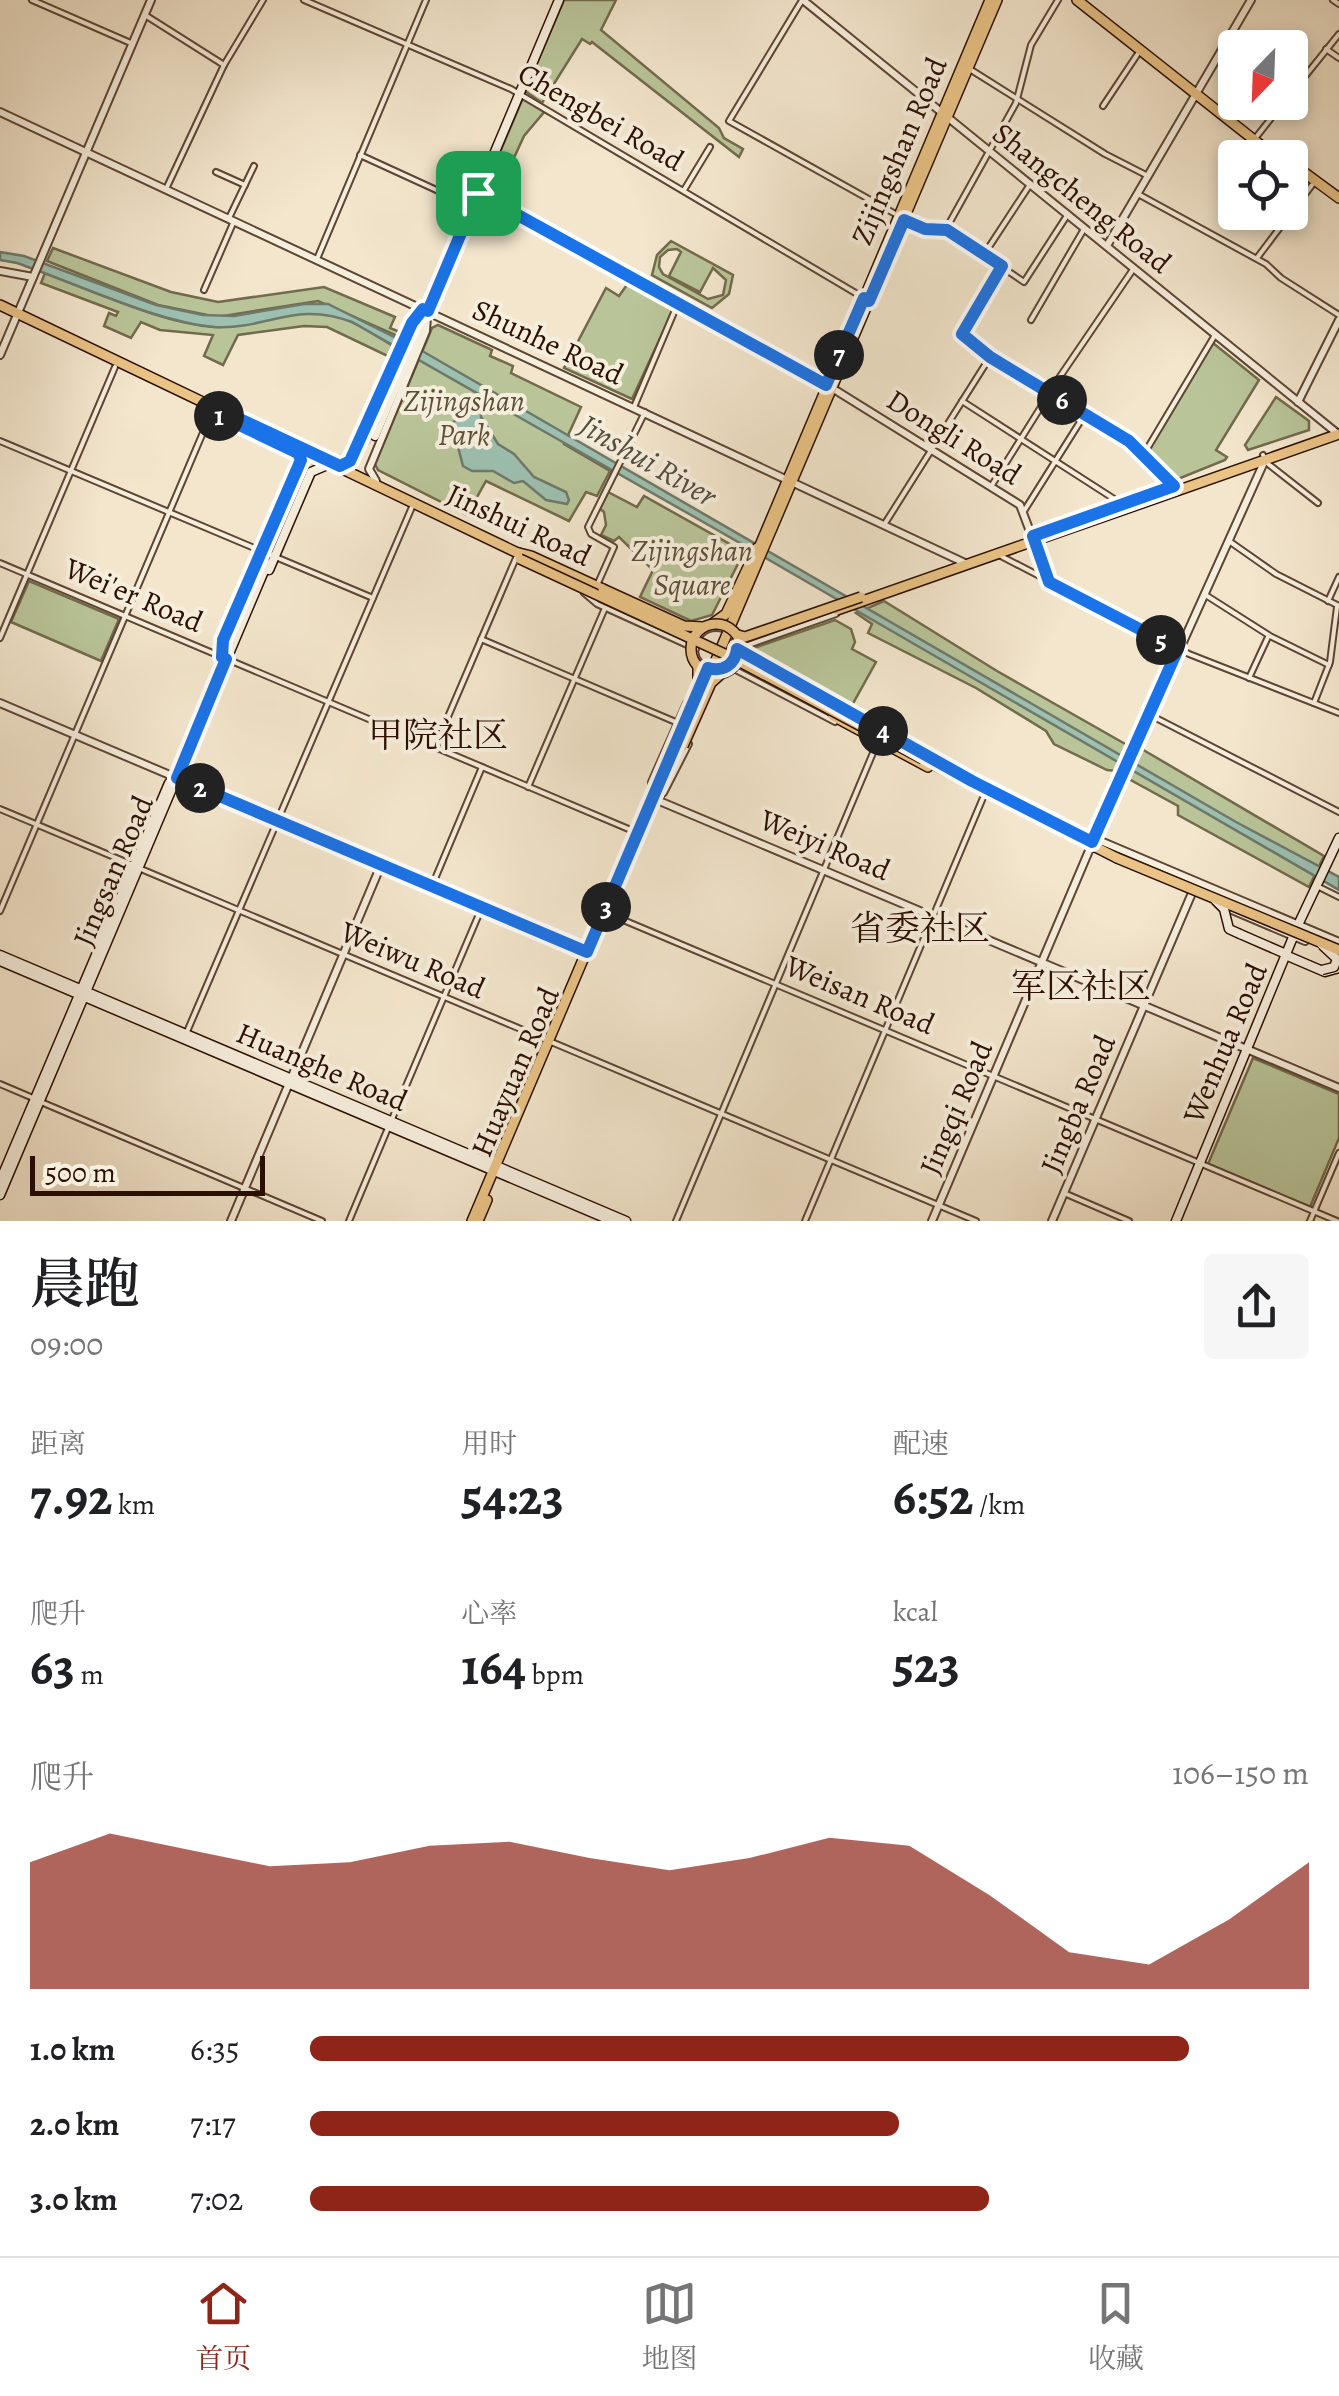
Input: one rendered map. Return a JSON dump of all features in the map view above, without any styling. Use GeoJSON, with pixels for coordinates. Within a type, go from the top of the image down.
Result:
{"type":"FeatureCollection","features":[{"type":"Feature","properties":{"kind":"main road"},"geometry":{"type":"LineString","coordinates":[[425,310],[478,193],[555,0]]}},
{"type":"Feature","properties":{"kind":"main road","name":"Zijingshan Road"},"geometry":{"type":"LineString","coordinates":[[757,558],[993,0]]}},
{"type":"Feature","properties":{"kind":"main road","name":"Zijingshan Road"},"geometry":{"type":"LineString","coordinates":[[944,117],[968,68],[993,0]]}},
{"type":"Feature","properties":{"kind":"main road"},"geometry":{"type":"LineString","coordinates":[[1077,0],[1261,140]]}},
{"type":"Feature","properties":{"kind":"main road"},"geometry":{"type":"LineString","coordinates":[[1086,0],[1258,140]]}},
{"type":"Feature","properties":{"kind":"main road"},"geometry":{"type":"LineString","coordinates":[[373,434],[518,92]]}},
{"type":"Feature","properties":{"kind":"main road"},"geometry":{"type":"LineString","coordinates":[[1308,178],[1339,200]]}},
{"type":"Feature","properties":{"kind":"main road"},"geometry":{"type":"LineString","coordinates":[[1308,181],[1339,200]]}},
{"type":"Feature","properties":{"kind":"main road","name":"Jinshui Road"},"geometry":{"type":"LineString","coordinates":[[0,309],[412,507],[692,633],[1092,844]]}},
{"type":"Feature","properties":{"kind":"main road","name":"Jinshui Road"},"geometry":{"type":"LineString","coordinates":[[16,316],[115,367],[340,466],[520,556]]}},
{"type":"Feature","properties":{"kind":"main road"},"geometry":{"type":"LineString","coordinates":[[735,639],[864,598],[1338,432]]}},
{"type":"Feature","properties":{"kind":"main road"},"geometry":{"type":"LineString","coordinates":[[225,656],[223,640],[300,466],[298,453]]}},
{"type":"Feature","properties":{"kind":"main road"},"geometry":{"type":"LineString","coordinates":[[965,563],[1122,504],[1264,457]]}},
{"type":"Feature","properties":{"kind":"main road","name":"Jingsan Road"},"geometry":{"type":"LineString","coordinates":[[0,1181],[225,656],[311,472],[325,466]]}},
{"type":"Feature","properties":{"kind":"main road"},"geometry":{"type":"LineString","coordinates":[[520,556],[531,556],[599,592],[672,634],[711,664],[747,670],[972,783]]}},
{"type":"Feature","properties":{"kind":"main road"},"geometry":{"type":"LineString","coordinates":[[520,556],[526,566],[584,593],[599,592],[684,626],[726,626],[757,664],[836,712]]}},
{"type":"Feature","properties":{"kind":"main road"},"geometry":{"type":"LineString","coordinates":[[711,664],[739,660],[734,622],[757,558]]}},
{"type":"Feature","properties":{"kind":"main road"},"geometry":{"type":"LineString","coordinates":[[655,799],[711,664],[735,639],[757,558]]}},
{"type":"Feature","properties":{"kind":"main road"},"geometry":{"type":"LineString","coordinates":[[711,664],[693,639],[726,614],[744,588]]}},
{"type":"Feature","properties":{"kind":"main road"},"geometry":{"type":"LineString","coordinates":[[735,639],[748,640],[864,598]]}},
{"type":"Feature","properties":{"kind":"main road","name":"Huayuan Road"},"geometry":{"type":"LineString","coordinates":[[679,744],[698,687],[711,664]]}},
{"type":"Feature","properties":{"kind":"main road","name":"Huayuan Road"},"geometry":{"type":"LineString","coordinates":[[475,1221],[679,744],[711,683],[711,664]]}},
{"type":"Feature","properties":{"kind":"main road"},"geometry":{"type":"LineString","coordinates":[[850,719],[878,740],[940,774],[972,783]]}},
{"type":"Feature","properties":{"kind":"main road","name":"Jinshui Road"},"geometry":{"type":"LineString","coordinates":[[972,783],[1118,856],[1300,937],[1339,948]]}},
{"type":"Feature","properties":{"kind":"main road","name":"Huayuan Road"},"geometry":{"type":"LineString","coordinates":[[552,1042],[655,799]]}},
{"type":"Feature","properties":{"kind":"main road","name":"Wenhua Road"},"geometry":{"type":"LineString","coordinates":[[1178,1221],[1339,841]]}},
{"type":"Feature","properties":{"kind":"main road","name":"Jinshui Road"},"geometry":{"type":"LineString","coordinates":[[1118,856],[1339,948]]}},
{"type":"Feature","properties":{"kind":"main road"},"geometry":{"type":"LineString","coordinates":[[1206,895],[1224,909],[1229,928],[1322,970],[1331,972],[1339,968]]}},
{"type":"Feature","properties":{"kind":"main road"},"geometry":{"type":"LineString","coordinates":[[1240,934],[1230,926],[1230,918],[1236,912],[1248,912]]}},
{"type":"Feature","properties":{"kind":"main road"},"geometry":{"type":"LineString","coordinates":[[1300,937],[1328,949],[1336,959],[1334,967],[1322,970]]}},
{"type":"Feature","properties":{"kind":"main road","name":"Huanghe Road"},"geometry":{"type":"LineString","coordinates":[[0,958],[626,1221]]}},
{"type":"Feature","properties":{"kind":"main road","name":"Huanghe Road"},"geometry":{"type":"LineString","coordinates":[[83,993],[290,1081]]}},
{"type":"Feature","properties":{"kind":"main road","name":"Jingsan Road"},"geometry":{"type":"LineString","coordinates":[[0,1196],[37,1100]]}},
{"type":"Feature","properties":{"kind":"main road","name":"Huanghe Road"},"geometry":{"type":"LineString","coordinates":[[497,1169],[612,1221]]}},
{"type":"Feature","properties":{"kind":"street"},"geometry":{"type":"LineString","coordinates":[[32,0],[133,44]]}},
{"type":"Feature","properties":{"kind":"street"},"geometry":{"type":"LineString","coordinates":[[0,355],[151,0]]}},
{"type":"Feature","properties":{"kind":"street"},"geometry":{"type":"LineString","coordinates":[[166,189],[224,65],[264,0]]}},
{"type":"Feature","properties":{"kind":"street","name":"Chengbei Road"},"geometry":{"type":"LineString","coordinates":[[304,0],[518,92],[866,300]]}},
{"type":"Feature","properties":{"kind":"street"},"geometry":{"type":"LineString","coordinates":[[317,259],[426,0]]}},
{"type":"Feature","properties":{"kind":"street"},"geometry":{"type":"LineString","coordinates":[[802,0],[729,121],[901,218],[925,229],[946,229],[1026,282],[1069,214]]}},
{"type":"Feature","properties":{"kind":"street","name":"Shangcheng Road"},"geometry":{"type":"LineString","coordinates":[[802,0],[1338,432]]}},
{"type":"Feature","properties":{"kind":"street"},"geometry":{"type":"LineString","coordinates":[[946,229],[1018,98],[1031,45],[1058,0]]}},
{"type":"Feature","properties":{"kind":"street"},"geometry":{"type":"LineString","coordinates":[[1108,244],[1251,0]]}},
{"type":"Feature","properties":{"kind":"street"},"geometry":{"type":"LineString","coordinates":[[1332,0],[1339,4]]}},
{"type":"Feature","properties":{"kind":"street"},"geometry":{"type":"LineString","coordinates":[[145,15],[224,65]]}},
{"type":"Feature","properties":{"kind":"street"},"geometry":{"type":"LineString","coordinates":[[1308,72],[1339,34]]}},
{"type":"Feature","properties":{"kind":"street"},"geometry":{"type":"LineString","coordinates":[[1326,49],[1339,58]]}},
{"type":"Feature","properties":{"kind":"street"},"geometry":{"type":"LineString","coordinates":[[1103,106],[1140,50]]}},
{"type":"Feature","properties":{"kind":"street"},"geometry":{"type":"LineString","coordinates":[[968,68],[1104,154],[1148,176]]}},
{"type":"Feature","properties":{"kind":"street","name":"Shunhe Road"},"geometry":{"type":"LineString","coordinates":[[0,112],[965,563]]}},
{"type":"Feature","properties":{"kind":"street"},"geometry":{"type":"LineString","coordinates":[[1257,136],[1270,120]]}},
{"type":"Feature","properties":{"kind":"street"},"geometry":{"type":"LineString","coordinates":[[683,192],[710,147]]}},
{"type":"Feature","properties":{"kind":"street"},"geometry":{"type":"LineString","coordinates":[[360,156],[468,204]]}},
{"type":"Feature","properties":{"kind":"street"},"geometry":{"type":"LineString","coordinates":[[204,290],[254,166]]}},
{"type":"Feature","properties":{"kind":"street"},"geometry":{"type":"LineString","coordinates":[[216,172],[245,185]]}},
{"type":"Feature","properties":{"kind":"street"},"geometry":{"type":"LineString","coordinates":[[986,253],[1030,184]]}},
{"type":"Feature","properties":{"kind":"street"},"geometry":{"type":"LineString","coordinates":[[1257,258],[1312,184]]}},
{"type":"Feature","properties":{"kind":"street","name":"Dongli Road"},"geometry":{"type":"LineString","coordinates":[[478,193],[829,386],[1016,502],[1024,511],[1049,582]]}},
{"type":"Feature","properties":{"kind":"street"},"geometry":{"type":"LineString","coordinates":[[1137,194],[1257,258],[1339,318],[1298,402]]}},
{"type":"Feature","properties":{"kind":"street"},"geometry":{"type":"LineString","coordinates":[[1031,320],[1086,227]]}},
{"type":"Feature","properties":{"kind":"street"},"geometry":{"type":"LineString","coordinates":[[1002,266],[962,334],[990,357],[1129,441],[1174,486]]}},
{"type":"Feature","properties":{"kind":"street"},"geometry":{"type":"LineString","coordinates":[[992,486],[1134,268]]}},
{"type":"Feature","properties":{"kind":"street"},"geometry":{"type":"LineString","coordinates":[[0,271],[34,275]]}},
{"type":"Feature","properties":{"kind":"street"},"geometry":{"type":"LineString","coordinates":[[634,407],[678,303]]}},
{"type":"Feature","properties":{"kind":"street"},"geometry":{"type":"LineString","coordinates":[[1144,454],[1215,336]]}},
{"type":"Feature","properties":{"kind":"street"},"geometry":{"type":"LineString","coordinates":[[340,466],[350,461],[406,356]]}},
{"type":"Feature","properties":{"kind":"street"},"geometry":{"type":"LineString","coordinates":[[382,486],[369,472],[406,356]]}},
{"type":"Feature","properties":{"kind":"street"},"geometry":{"type":"LineString","coordinates":[[884,525],[990,357]]}},
{"type":"Feature","properties":{"kind":"street"},"geometry":{"type":"LineString","coordinates":[[0,638],[115,367]]}},
{"type":"Feature","properties":{"kind":"street"},"geometry":{"type":"LineString","coordinates":[[962,401],[1122,504]]}},
{"type":"Feature","properties":{"kind":"street"},"geometry":{"type":"LineString","coordinates":[[0,911],[213,410]]}},
{"type":"Feature","properties":{"kind":"street"},"geometry":{"type":"LineString","coordinates":[[528,786],[575,679],[614,546],[591,534],[588,526],[645,412]]}},
{"type":"Feature","properties":{"kind":"street"},"geometry":{"type":"LineString","coordinates":[[1024,511],[1085,414]]}},
{"type":"Feature","properties":{"kind":"street"},"geometry":{"type":"LineString","coordinates":[[0,441],[262,551],[269,561],[373,598]]}},
{"type":"Feature","properties":{"kind":"street"},"geometry":{"type":"LineString","coordinates":[[358,446],[360,457],[374,456]]}},
{"type":"Feature","properties":{"kind":"street"},"geometry":{"type":"LineString","coordinates":[[1264,457],[1318,503]]}},
{"type":"Feature","properties":{"kind":"street","name":"Jingqi Road"},"geometry":{"type":"LineString","coordinates":[[932,1221],[1132,750],[1264,457]]}},
{"type":"Feature","properties":{"kind":"street"},"geometry":{"type":"LineString","coordinates":[[186,1034],[412,507]]}},
{"type":"Feature","properties":{"kind":"street"},"geometry":{"type":"LineString","coordinates":[[1229,541],[1276,574],[1338,606],[1329,665],[1314,703]]}},
{"type":"Feature","properties":{"kind":"street"},"geometry":{"type":"LineString","coordinates":[[997,554],[1178,649],[1339,713]]}},
{"type":"Feature","properties":{"kind":"street"},"geometry":{"type":"LineString","coordinates":[[435,747],[520,556]]}},
{"type":"Feature","properties":{"kind":"street","name":"Wei'er Road"},"geometry":{"type":"LineString","coordinates":[[0,563],[638,833]]}},
{"type":"Feature","properties":{"kind":"street"},"geometry":{"type":"LineString","coordinates":[[1328,601],[1339,577]]}},
{"type":"Feature","properties":{"kind":"street"},"geometry":{"type":"LineString","coordinates":[[1204,594],[1269,635],[1329,665]]}},
{"type":"Feature","properties":{"kind":"street"},"geometry":{"type":"LineString","coordinates":[[1249,678],[1269,635]]}},
{"type":"Feature","properties":{"kind":"street"},"geometry":{"type":"LineString","coordinates":[[655,799],[651,782],[692,689],[711,664],[836,723],[850,719],[830,699],[735,639]]}},
{"type":"Feature","properties":{"kind":"street"},"geometry":{"type":"LineString","coordinates":[[481,640],[678,723]]}},
{"type":"Feature","properties":{"kind":"street"},"geometry":{"type":"LineString","coordinates":[[0,703],[587,952]]}},
{"type":"Feature","properties":{"kind":"street"},"geometry":{"type":"LineString","coordinates":[[1148,714],[1339,812]]}},
{"type":"Feature","properties":{"kind":"street"},"geometry":{"type":"LineString","coordinates":[[676,1221],[878,740]]}},
{"type":"Feature","properties":{"kind":"street"},"geometry":{"type":"LineString","coordinates":[[432,886],[482,767]]}},
{"type":"Feature","properties":{"kind":"street"},"geometry":{"type":"LineString","coordinates":[[805,1221],[985,792]]}},
{"type":"Feature","properties":{"kind":"street","name":"Weiyi Road"},"geometry":{"type":"LineString","coordinates":[[655,799],[1339,1088]]}},
{"type":"Feature","properties":{"kind":"street","name":"Weiwu Road"},"geometry":{"type":"LineString","coordinates":[[0,809],[976,1221]]}},
{"type":"Feature","properties":{"kind":"street"},"geometry":{"type":"LineString","coordinates":[[1092,844],[1103,842],[1300,926],[1339,948]]}},
{"type":"Feature","properties":{"kind":"street"},"geometry":{"type":"LineString","coordinates":[[1092,844],[1192,893],[1300,937]]}},
{"type":"Feature","properties":{"kind":"street"},"geometry":{"type":"LineString","coordinates":[[231,1221],[382,865]]}},
{"type":"Feature","properties":{"kind":"street"},"geometry":{"type":"LineString","coordinates":[[1319,885],[1339,897]]}},
{"type":"Feature","properties":{"kind":"street","name":"Jingba Road"},"geometry":{"type":"LineString","coordinates":[[1052,1221],[1192,893]]}},
{"type":"Feature","properties":{"kind":"street"},"geometry":{"type":"LineString","coordinates":[[349,1221],[482,908]]}},
{"type":"Feature","properties":{"kind":"street","name":"Weisan Road"},"geometry":{"type":"LineString","coordinates":[[609,914],[1337,1221]]}},
{"type":"Feature","properties":{"kind":"street"},"geometry":{"type":"LineString","coordinates":[[0,1084],[322,1221]]}},
{"type":"Feature","properties":{"kind":"street"},"geometry":{"type":"LineString","coordinates":[[1310,1221],[1339,1153]]}},
{"type":"Feature","properties":{"kind":"street"},"geometry":{"type":"LineString","coordinates":[[1064,1193],[1129,1221]]}},
{"type":"Feature","properties":{"kind":"green space"},"geometry":{"type":"Polygon","coordinates":[[[564,0],[616,0],[601,30],[719,128],[724,138],[743,149],[739,157],[592,42],[582,39],[542,103],[525,91],[564,0]]]}},
{"type":"Feature","properties":{"kind":"green space"},"geometry":{"type":"Polygon","coordinates":[[[523,98],[545,111],[524,136],[495,199],[483,192],[523,98]]]}},
{"type":"Feature","properties":{"kind":"green space"},"geometry":{"type":"Polygon","coordinates":[[[671,241],[733,275],[729,294],[712,308],[652,275],[657,255],[671,241]],[[668,250],[660,257],[663,274],[708,299],[723,295],[726,280],[713,268],[700,292],[669,276],[681,252],[668,250]]]}},
{"type":"Feature","properties":{"kind":"green space"},"geometry":{"type":"Polygon","coordinates":[[[53,248],[171,292],[218,302],[324,287],[395,317],[390,328],[405,334],[402,338],[318,301],[217,317],[158,305],[47,261],[53,248]]]}},
{"type":"Feature","properties":{"kind":"green space"},"geometry":{"type":"Polygon","coordinates":[[[45,273],[150,313],[214,327],[301,312],[329,313],[398,349],[394,359],[327,327],[304,326],[238,335],[223,365],[204,356],[213,335],[160,330],[141,322],[131,338],[104,326],[109,313],[116,316],[118,312],[41,283],[45,273]]]}},
{"type":"Feature","properties":{"kind":"green space"},"geometry":{"type":"Polygon","coordinates":[[[629,282],[674,308],[632,399],[564,368],[606,288],[619,296],[629,282]]]}},
{"type":"Feature","properties":{"kind":"green space","name":"Zijingshan Park"},"geometry":{"type":"Polygon","coordinates":[[[438,325],[492,350],[490,356],[513,366],[511,373],[581,407],[564,444],[610,471],[597,496],[586,492],[569,521],[486,481],[467,515],[378,470],[375,464],[432,328],[438,325]]]}},
{"type":"Feature","properties":{"kind":"green space"},"geometry":{"type":"Polygon","coordinates":[[[1213,343],[1259,380],[1216,450],[1227,457],[1225,460],[1173,481],[1147,450],[1213,343]]]}},
{"type":"Feature","properties":{"kind":"green space"},"geometry":{"type":"Polygon","coordinates":[[[1276,397],[1309,421],[1309,430],[1248,450],[1245,445],[1276,397]]]}},
{"type":"Feature","properties":{"kind":"green space","name":"Zijingshan Square"},"geometry":{"type":"Polygon","coordinates":[[[608,492],[637,507],[644,496],[744,552],[712,615],[691,621],[640,597],[653,570],[619,537],[614,541],[601,535],[606,525],[600,509],[608,492]]]}},
{"type":"Feature","properties":{"kind":"green space"},"geometry":{"type":"Polygon","coordinates":[[[29,581],[119,619],[101,661],[11,622],[29,581]]]}},
{"type":"Feature","properties":{"kind":"green space"},"geometry":{"type":"Polygon","coordinates":[[[884,601],[1127,745],[1117,771],[1107,770],[1054,744],[1046,731],[976,688],[868,633],[872,624],[856,613],[884,601]]]}},
{"type":"Feature","properties":{"kind":"green space"},"geometry":{"type":"Polygon","coordinates":[[[835,620],[851,629],[855,642],[852,649],[876,662],[851,707],[753,656],[754,648],[835,620]]]}},
{"type":"Feature","properties":{"kind":"green space"},"geometry":{"type":"Polygon","coordinates":[[[1140,748],[1324,856],[1309,887],[1178,815],[1178,806],[1127,778],[1140,748]]]}},
{"type":"Feature","properties":{"kind":"green space"},"geometry":{"type":"Polygon","coordinates":[[[1253,1058],[1339,1094],[1339,1138],[1310,1207],[1208,1164],[1253,1058]]]}},
{"type":"Feature","properties":{"kind":"shaded area"},"geometry":{"type":"Polygon","coordinates":[[[0,252],[24,256],[156,305],[203,315],[234,316],[304,304],[328,304],[424,352],[1236,822],[1339,877],[1339,890],[352,322],[314,314],[233,327],[192,324],[0,260],[0,252]]]}},
{"type":"Feature","properties":{"kind":"shaded area"},"geometry":{"type":"Polygon","coordinates":[[[470,400],[481,408],[481,417],[498,444],[514,454],[534,477],[566,492],[567,504],[546,500],[523,481],[514,483],[493,471],[472,471],[463,466],[458,447],[447,431],[470,400]]]}},
{"type":"Feature","properties":{"kind":"tunnel"},"geometry":{"type":"LineString","coordinates":[[263,562],[301,477],[316,465],[358,450],[371,433]]}},
{"type":"Feature","properties":{"kind":"district","name":"甲院社区"},"geometry":{"type":"Point","coordinates":[438,735]}},
{"type":"Feature","properties":{"kind":"district","name":"省委社区"},"geometry":{"type":"Point","coordinates":[920,928]}},
{"type":"Feature","properties":{"kind":"district","name":"军区社区"},"geometry":{"type":"Point","coordinates":[1081,986]}},
{"type":"Feature","properties":{"kind":"route"},"geometry":{"type":"LineString","coordinates":[[478,193],[826,385],[904,220],[929,230],[943,228],[1002,266],[962,334],[990,357],[1138,447],[1174,486],[1033,536],[1049,582],[1178,649],[1092,842],[972,781],[737,649],[734,661],[727,667],[708,668],[587,952],[177,778],[226,659],[222,657],[223,640],[301,460],[298,453],[212,412],[214,407],[340,466],[350,461],[412,323],[423,309],[428,311],[478,193]]}},
{"type":"Feature","properties":{"kind":"water label","name":"Jinshui River"},"geometry":{"type":"Point","coordinates":[648,460]}}]}
